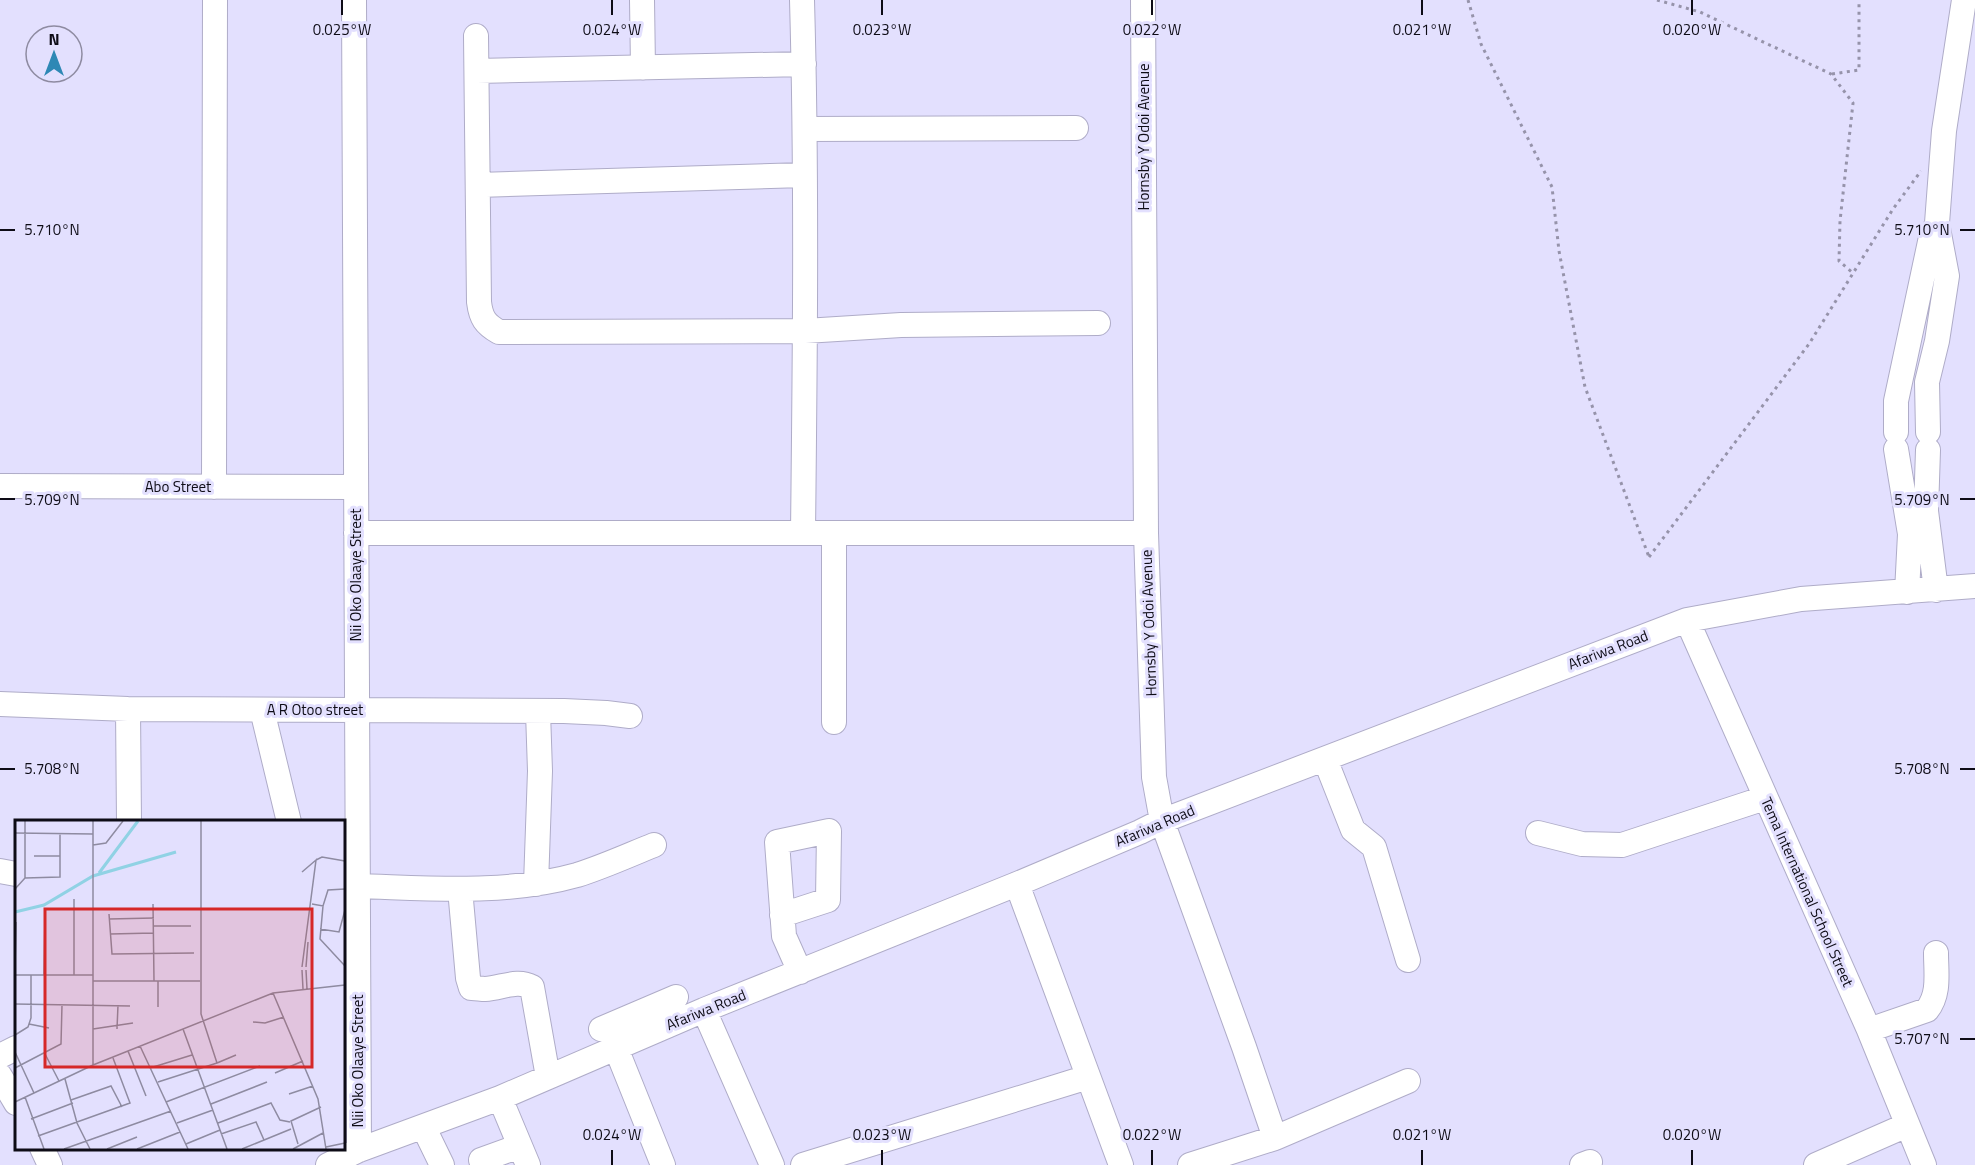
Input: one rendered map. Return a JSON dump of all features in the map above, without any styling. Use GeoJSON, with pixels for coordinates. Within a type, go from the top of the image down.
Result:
{"type":"FeatureCollection","features":[{"type":"Feature","properties":{"kind":"street"},"geometry":{"type":"LineString","coordinates":[[214,487],[215,0]]}},
{"type":"Feature","properties":{"kind":"street","name":"Nii Oko Olaaye Street"},"geometry":{"type":"LineString","coordinates":[[354,0],[358,1150]]}},
{"type":"Feature","properties":{"kind":"street"},"geometry":{"type":"LineString","coordinates":[[642,0],[643,68]]}},
{"type":"Feature","properties":{"kind":"street"},"geometry":{"type":"LineString","coordinates":[[802,0],[806,129],[803,532]]}},
{"type":"Feature","properties":{"kind":"street","name":"Hornsby Y Odoi Avenue"},"geometry":{"type":"LineString","coordinates":[[1143,0],[1146,532],[1154,777],[1162,821],[1275,1138]]}},
{"type":"Feature","properties":{"kind":"street"},"geometry":{"type":"LineString","coordinates":[[1936,590],[1926,511],[1927,382],[1937,341],[1947,276],[1937,223],[1944,131],[1964,0]]}},
{"type":"Feature","properties":{"kind":"street"},"geometry":{"type":"LineString","coordinates":[[476,36],[479,302],[481,316],[487,326],[499,332],[805,331],[900,325],[1098,323]]}},
{"type":"Feature","properties":{"kind":"street"},"geometry":{"type":"LineString","coordinates":[[477,71],[804,64]]}},
{"type":"Feature","properties":{"kind":"street"},"geometry":{"type":"LineString","coordinates":[[806,129],[1076,128]]}},
{"type":"Feature","properties":{"kind":"street"},"geometry":{"type":"LineString","coordinates":[[478,185],[804,175]]}},
{"type":"Feature","properties":{"kind":"street"},"geometry":{"type":"LineString","coordinates":[[1907,592],[1910,534],[1896,441],[1896,401],[1931,237],[1937,223]]}},
{"type":"Feature","properties":{"kind":"street"},"geometry":{"type":"LineString","coordinates":[[1902,374],[1927,382]]}},
{"type":"Feature","properties":{"kind":"street"},"geometry":{"type":"LineString","coordinates":[[1900,477],[1928,476]]}},
{"type":"Feature","properties":{"kind":"street","name":"Abo Street"},"geometry":{"type":"LineString","coordinates":[[0,486],[356,487]]}},
{"type":"Feature","properties":{"kind":"street"},"geometry":{"type":"LineString","coordinates":[[834,532],[834,722]]}},
{"type":"Feature","properties":{"kind":"street"},"geometry":{"type":"LineString","coordinates":[[356,533],[1146,532]]}},
{"type":"Feature","properties":{"kind":"street","name":"Afariwa Road"},"geometry":{"type":"LineString","coordinates":[[328,1165],[358,1150],[424,1128],[548,1077],[618,1034],[672,1007],[704,1010],[1017,884],[1162,821],[1687,620],[1801,599],[1975,586]]}},
{"type":"Feature","properties":{"kind":"street","name":"Tema International School Street"},"geometry":{"type":"LineString","coordinates":[[1687,620],[1869,1030],[1924,1165]]}},
{"type":"Feature","properties":{"kind":"street","name":"A R Otoo street"},"geometry":{"type":"LineString","coordinates":[[0,704],[128,709],[538,711],[630,716]]}},
{"type":"Feature","properties":{"kind":"street"},"geometry":{"type":"LineString","coordinates":[[128,709],[129,820]]}},
{"type":"Feature","properties":{"kind":"street"},"geometry":{"type":"LineString","coordinates":[[262,710],[289,820]]}},
{"type":"Feature","properties":{"kind":"street"},"geometry":{"type":"LineString","coordinates":[[536,884],[540,771],[538,711]]}},
{"type":"Feature","properties":{"kind":"street"},"geometry":{"type":"LineString","coordinates":[[1325,759],[1353,830],[1374,847],[1408,960]]}},
{"type":"Feature","properties":{"kind":"street"},"geometry":{"type":"LineString","coordinates":[[1538,833],[1582,844],[1622,846],[1766,798]]}},
{"type":"Feature","properties":{"kind":"street"},"geometry":{"type":"LineString","coordinates":[[357,886],[460,890],[536,884],[577,875],[654,846]]}},
{"type":"Feature","properties":{"kind":"street"},"geometry":{"type":"LineString","coordinates":[[0,871],[15,874]]}},
{"type":"Feature","properties":{"kind":"street"},"geometry":{"type":"LineString","coordinates":[[1017,884],[1121,1165]]}},
{"type":"Feature","properties":{"kind":"street"},"geometry":{"type":"LineString","coordinates":[[460,890],[468,978],[471,988],[485,989],[519,983],[532,987],[548,1077]]}},
{"type":"Feature","properties":{"kind":"street"},"geometry":{"type":"LineString","coordinates":[[782,915],[784,936],[800,972]]}},
{"type":"Feature","properties":{"kind":"street"},"geometry":{"type":"LineString","coordinates":[[1869,1030],[1927,1011],[1936,994],[1936,953]]}},
{"type":"Feature","properties":{"kind":"street"},"geometry":{"type":"LineString","coordinates":[[704,1010],[772,1165]]}},
{"type":"Feature","properties":{"kind":"street"},"geometry":{"type":"LineString","coordinates":[[618,1034],[663,1165]]}},
{"type":"Feature","properties":{"kind":"street"},"geometry":{"type":"LineString","coordinates":[[0,1056],[15,1048]]}},
{"type":"Feature","properties":{"kind":"street"},"geometry":{"type":"LineString","coordinates":[[0,1076],[15,1101]]}},
{"type":"Feature","properties":{"kind":"street"},"geometry":{"type":"LineString","coordinates":[[803,1165],[1088,1077]]}},
{"type":"Feature","properties":{"kind":"street"},"geometry":{"type":"LineString","coordinates":[[1190,1165],[1275,1138],[1408,1081]]}},
{"type":"Feature","properties":{"kind":"street"},"geometry":{"type":"LineString","coordinates":[[481,1160],[524,1155],[500,1098]]}},
{"type":"Feature","properties":{"kind":"street"},"geometry":{"type":"LineString","coordinates":[[1816,1165],[1907,1125]]}},
{"type":"Feature","properties":{"kind":"street"},"geometry":{"type":"LineString","coordinates":[[424,1128],[442,1165]]}},
{"type":"Feature","properties":{"kind":"street"},"geometry":{"type":"LineString","coordinates":[[42,1150],[50,1165]]}},
{"type":"Feature","properties":{"kind":"path"},"geometry":{"type":"LineString","coordinates":[[1468,0],[1481,44],[1552,187],[1559,251],[1584,387],[1648,556],[1809,344],[1893,209],[1924,168]]}},
{"type":"Feature","properties":{"kind":"path"},"geometry":{"type":"LineString","coordinates":[[1658,0],[1700,12],[1831,74],[1853,103],[1840,221],[1839,261],[1853,273]]}},
{"type":"Feature","properties":{"kind":"path"},"geometry":{"type":"LineString","coordinates":[[1831,74],[1859,70],[1859,0]]}}]}
